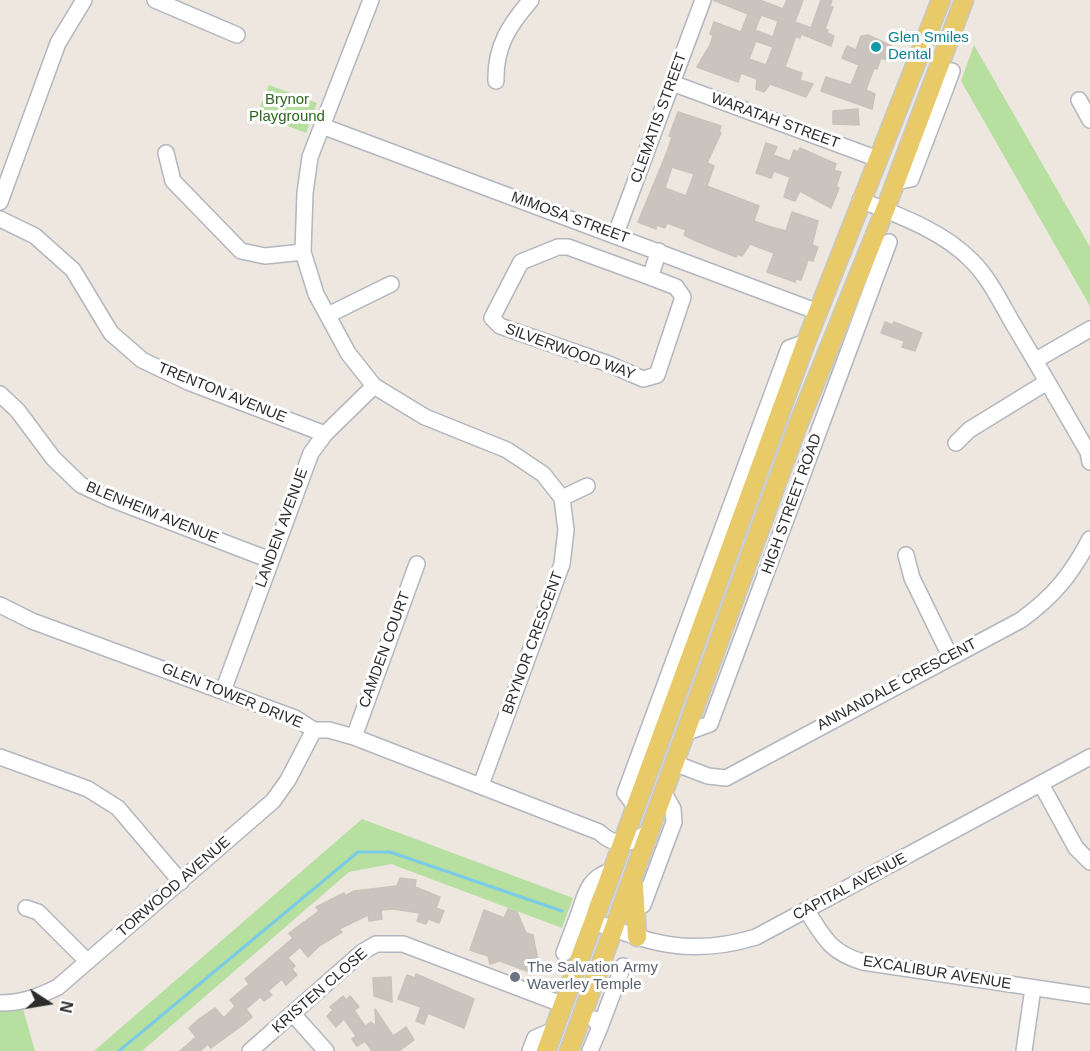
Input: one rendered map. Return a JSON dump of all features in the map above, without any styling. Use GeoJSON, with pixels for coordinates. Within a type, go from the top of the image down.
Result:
{"type":"FeatureCollection","features":[{"type":"Feature","properties":{"kind":"main road"},"geometry":{"type":"LineString","coordinates":[[546,1051],[564,1005],[586,919],[612,871],[806,342],[937,1]]}},
{"type":"Feature","properties":{"kind":"main road","name":"HIGH STREET ROAD"},"geometry":{"type":"LineString","coordinates":[[569,1051],[615,929],[640,878],[650,831],[798,425],[876,253],[885,210],[895,182],[939,85],[962,6]]}},
{"type":"Feature","properties":{"kind":"main road"},"geometry":{"type":"LineString","coordinates":[[844,242],[876,253]]}},
{"type":"Feature","properties":{"kind":"main road"},"geometry":{"type":"LineString","coordinates":[[637,937],[640,878]]}},
{"type":"Feature","properties":{"kind":"street"},"geometry":{"type":"LineString","coordinates":[[0,202],[58,43],[84,0]]}},
{"type":"Feature","properties":{"kind":"street"},"geometry":{"type":"LineString","coordinates":[[155,0],[237,35]]}},
{"type":"Feature","properties":{"kind":"street","name":"BRYNOR CRESCENT"},"geometry":{"type":"LineString","coordinates":[[371,0],[308,166],[303,252],[316,294],[348,353],[374,386],[425,417],[507,450],[543,474],[562,498],[567,530],[562,564],[481,786]]}},
{"type":"Feature","properties":{"kind":"street"},"geometry":{"type":"LineString","coordinates":[[496,81],[495,59],[515,19],[531,0]]}},
{"type":"Feature","properties":{"kind":"street","name":"CLEMATIS STREET"},"geometry":{"type":"LineString","coordinates":[[615,236],[703,0]]}},
{"type":"Feature","properties":{"kind":"street"},"geometry":{"type":"LineString","coordinates":[[937,1],[962,6]]}},
{"type":"Feature","properties":{"kind":"street","name":"HIGH STREET ROAD"},"geometry":{"type":"LineString","coordinates":[[939,85],[952,71]]}},
{"type":"Feature","properties":{"kind":"street","name":"WARATAH STREET"},"geometry":{"type":"LineString","coordinates":[[672,83],[878,159]]}},
{"type":"Feature","properties":{"kind":"street"},"geometry":{"type":"LineString","coordinates":[[1079,100],[1090,120]]}},
{"type":"Feature","properties":{"kind":"street","name":"MIMOSA STREET"},"geometry":{"type":"LineString","coordinates":[[322,126],[818,312]]}},
{"type":"Feature","properties":{"kind":"street"},"geometry":{"type":"LineString","coordinates":[[166,153],[173,181],[241,251],[266,256],[303,252]]}},
{"type":"Feature","properties":{"kind":"street"},"geometry":{"type":"LineString","coordinates":[[860,201],[927,230],[971,260],[986,278],[1036,360],[1088,452],[1090,462]]}},
{"type":"Feature","properties":{"kind":"street","name":"TRENTON AVENUE"},"geometry":{"type":"LineString","coordinates":[[0,219],[35,236],[73,270],[111,333],[142,360],[188,382],[326,434]]}},
{"type":"Feature","properties":{"kind":"street","name":"HIGH STREET ROAD"},"geometry":{"type":"LineString","coordinates":[[876,253],[889,242]]}},
{"type":"Feature","properties":{"kind":"street","name":"SILVERWOOD WAY"},"geometry":{"type":"LineString","coordinates":[[558,247],[568,248],[650,277],[676,287],[683,297],[657,375],[643,379],[609,364],[500,326],[492,318],[517,266],[558,247]]}},
{"type":"Feature","properties":{"kind":"street"},"geometry":{"type":"LineString","coordinates":[[650,277],[659,251]]}},
{"type":"Feature","properties":{"kind":"street"},"geometry":{"type":"LineString","coordinates":[[328,315],[391,284]]}},
{"type":"Feature","properties":{"kind":"street"},"geometry":{"type":"LineString","coordinates":[[1036,360],[1090,329]]}},
{"type":"Feature","properties":{"kind":"street"},"geometry":{"type":"LineString","coordinates":[[956,443],[969,430],[1047,382]]}},
{"type":"Feature","properties":{"kind":"street","name":"LANDEN AVENUE"},"geometry":{"type":"LineString","coordinates":[[223,691],[311,453],[326,434],[374,386]]}},
{"type":"Feature","properties":{"kind":"street","name":"BLENHEIM AVENUE"},"geometry":{"type":"LineString","coordinates":[[0,394],[18,411],[53,458],[81,485],[111,499],[270,560]]}},
{"type":"Feature","properties":{"kind":"street"},"geometry":{"type":"LineString","coordinates":[[562,498],[587,486]]}},
{"type":"Feature","properties":{"kind":"street","name":"ANNANDALE CRESCENT"},"geometry":{"type":"LineString","coordinates":[[674,764],[708,776],[726,778],[1021,620],[1056,592],[1071,572],[1090,539]]}},
{"type":"Feature","properties":{"kind":"street"},"geometry":{"type":"LineString","coordinates":[[906,555],[912,578],[950,656]]}},
{"type":"Feature","properties":{"kind":"street","name":"CAMDEN COURT"},"geometry":{"type":"LineString","coordinates":[[354,737],[417,564]]}},
{"type":"Feature","properties":{"kind":"street","name":"GLEN TOWER DRIVE"},"geometry":{"type":"LineString","coordinates":[[0,605],[32,621],[295,718],[314,729],[329,730],[354,737],[599,832],[607,840],[621,844]]}},
{"type":"Feature","properties":{"kind":"street","name":"TORWOOD AVENUE"},"geometry":{"type":"LineString","coordinates":[[0,1003],[18,1003],[37,998],[58,987],[181,882],[273,801],[288,780],[314,729]]}},
{"type":"Feature","properties":{"kind":"street"},"geometry":{"type":"LineString","coordinates":[[0,757],[88,789],[118,808],[181,882]]}},
{"type":"Feature","properties":{"kind":"street","name":"CAPITAL AVENUE"},"geometry":{"type":"LineString","coordinates":[[586,919],[665,946],[696,948],[726,946],[756,937],[1090,757]]}},
{"type":"Feature","properties":{"kind":"street"},"geometry":{"type":"LineString","coordinates":[[1041,784],[1076,848],[1090,862]]}},
{"type":"Feature","properties":{"kind":"street","name":"HIGH STREET ROAD"},"geometry":{"type":"LineString","coordinates":[[643,905],[640,878],[674,822],[673,809],[664,793]]}},
{"type":"Feature","properties":{"kind":"street"},"geometry":{"type":"LineString","coordinates":[[599,832],[614,831],[632,814]]}},
{"type":"Feature","properties":{"kind":"street"},"geometry":{"type":"LineString","coordinates":[[621,844],[632,842],[650,831]]}},
{"type":"Feature","properties":{"kind":"street"},"geometry":{"type":"LineString","coordinates":[[26,908],[38,912],[87,961]]}},
{"type":"Feature","properties":{"kind":"street","name":"EXCALIBUR AVENUE"},"geometry":{"type":"LineString","coordinates":[[807,911],[830,947],[845,957],[1090,996]]}},
{"type":"Feature","properties":{"kind":"street"},"geometry":{"type":"LineString","coordinates":[[564,953],[586,919]]}},
{"type":"Feature","properties":{"kind":"street","name":"KRISTEN CLOSE"},"geometry":{"type":"LineString","coordinates":[[250,1051],[361,953],[376,944],[403,944],[564,1005]]}},
{"type":"Feature","properties":{"kind":"street"},"geometry":{"type":"LineString","coordinates":[[590,1051],[623,966]]}},
{"type":"Feature","properties":{"kind":"street"},"geometry":{"type":"LineString","coordinates":[[1024,1051],[1033,988]]}},
{"type":"Feature","properties":{"kind":"street"},"geometry":{"type":"LineString","coordinates":[[585,1007],[600,1027]]}},
{"type":"Feature","properties":{"kind":"street"},"geometry":{"type":"LineString","coordinates":[[293,1014],[326,1051]]}},
{"type":"Feature","properties":{"kind":"street"},"geometry":{"type":"LineString","coordinates":[[530,1051],[535,1038],[554,1030]]}},
{"type":"Feature","properties":{"kind":"green space"},"geometry":{"type":"Polygon","coordinates":[[[974,45],[1090,247],[1090,306],[961,81],[974,45]]]}},
{"type":"Feature","properties":{"kind":"green space","name":"Brynor Playground"},"geometry":{"type":"Polygon","coordinates":[[[269,85],[317,103],[306,133],[257,114],[269,85]]]}},
{"type":"Feature","properties":{"kind":"green space"},"geometry":{"type":"Polygon","coordinates":[[[362,819],[573,898],[562,928],[391,864],[349,872],[142,1051],[94,1051],[362,819]]]}},
{"type":"Feature","properties":{"kind":"green space"},"geometry":{"type":"Polygon","coordinates":[[[23,1009],[35,1051],[0,1051],[0,1011],[23,1009]]]}},
{"type":"Feature","properties":{"kind":"building"},"geometry":{"type":"Polygon","coordinates":[[[713,0],[760,0],[783,9],[787,0],[803,0],[795,22],[811,28],[821,0],[832,0],[830,6],[833,7],[825,29],[828,30],[827,33],[834,36],[831,46],[801,34],[800,38],[796,36],[785,67],[802,73],[800,80],[813,84],[806,97],[770,84],[764,92],[756,89],[757,79],[741,73],[738,82],[697,67],[710,45],[713,36],[710,34],[714,22],[741,32],[748,14],[713,0]],[[761,15],[755,30],[773,37],[778,21],[761,15]],[[756,41],[749,59],[766,65],[773,47],[756,41]]]}},
{"type":"Feature","properties":{"kind":"building"},"geometry":{"type":"Polygon","coordinates":[[[868,35],[892,46],[887,60],[881,58],[877,69],[874,68],[866,90],[875,94],[872,109],[821,91],[826,77],[851,85],[859,65],[842,58],[847,46],[856,50],[861,36],[868,35]]]}},
{"type":"Feature","properties":{"kind":"building"},"geometry":{"type":"Polygon","coordinates":[[[858,109],[859,125],[833,124],[833,111],[858,109]]]}},
{"type":"Feature","properties":{"kind":"building"},"geometry":{"type":"Polygon","coordinates":[[[678,112],[721,126],[719,132],[721,133],[707,163],[714,166],[707,186],[759,206],[754,221],[771,227],[786,231],[792,212],[818,221],[812,245],[818,247],[813,261],[808,260],[801,280],[796,279],[795,282],[767,272],[774,253],[750,244],[742,256],[737,254],[736,257],[696,241],[684,235],[686,230],[667,223],[665,228],[657,225],[656,229],[638,222],[667,152],[672,137],[669,136],[678,112]],[[672,167],[665,188],[686,196],[694,174],[672,167]]]}},
{"type":"Feature","properties":{"kind":"building"},"geometry":{"type":"Polygon","coordinates":[[[766,143],[777,147],[773,155],[790,161],[794,150],[798,152],[800,148],[836,164],[834,170],[841,172],[836,187],[839,188],[831,208],[800,191],[795,201],[784,197],[790,177],[774,171],[771,178],[756,173],[766,143]]]}},
{"type":"Feature","properties":{"kind":"building"},"geometry":{"type":"Polygon","coordinates":[[[885,322],[893,325],[894,322],[922,333],[915,351],[902,347],[904,341],[881,333],[885,322]]]}},
{"type":"Feature","properties":{"kind":"building"},"geometry":{"type":"Polygon","coordinates":[[[400,878],[416,880],[415,887],[440,897],[436,908],[444,911],[439,923],[428,919],[426,924],[417,921],[420,913],[393,909],[381,910],[382,919],[369,921],[368,915],[339,929],[342,932],[319,946],[308,957],[300,947],[288,958],[295,966],[292,969],[297,975],[286,985],[282,979],[268,991],[272,995],[264,1001],[260,997],[246,1009],[252,1017],[244,1024],[211,1048],[208,1044],[200,1051],[180,1051],[196,1037],[189,1028],[199,1019],[215,1008],[224,1018],[235,1006],[230,1000],[249,984],[245,979],[293,938],[289,933],[319,911],[316,907],[344,893],[345,896],[354,891],[397,886],[400,878]]]}},
{"type":"Feature","properties":{"kind":"building"},"geometry":{"type":"Polygon","coordinates":[[[508,909],[517,912],[526,933],[533,935],[538,961],[532,973],[500,961],[490,964],[488,956],[470,950],[484,910],[504,918],[508,909]]]}},
{"type":"Feature","properties":{"kind":"building"},"geometry":{"type":"Polygon","coordinates":[[[416,974],[474,999],[464,1028],[428,1013],[424,1024],[416,1021],[421,1007],[398,999],[407,975],[415,978],[416,974]]]}},
{"type":"Feature","properties":{"kind":"building"},"geometry":{"type":"Polygon","coordinates":[[[391,977],[392,1002],[374,996],[373,978],[391,977]]]}},
{"type":"Feature","properties":{"kind":"building"},"geometry":{"type":"Polygon","coordinates":[[[343,996],[346,1000],[350,996],[359,1007],[354,1010],[365,1026],[371,1022],[376,1027],[375,1009],[393,1036],[406,1027],[414,1040],[399,1051],[372,1051],[365,1041],[357,1046],[352,1039],[356,1036],[344,1019],[336,1027],[327,1016],[333,1010],[330,1007],[343,996]]]}},
{"type":"Feature","properties":{"kind":"waterway"},"geometry":{"type":"LineString","coordinates":[[119,1051],[358,852],[390,852],[562,911]]}},
{"type":"Feature","properties":{"kind":"place","name":"Glen Smiles Dental"},"geometry":{"type":"Point","coordinates":[876,47]}},
{"type":"Feature","properties":{"kind":"place","name":"The Salvation Army Waverley Temple"},"geometry":{"type":"Point","coordinates":[515,977]}}]}
